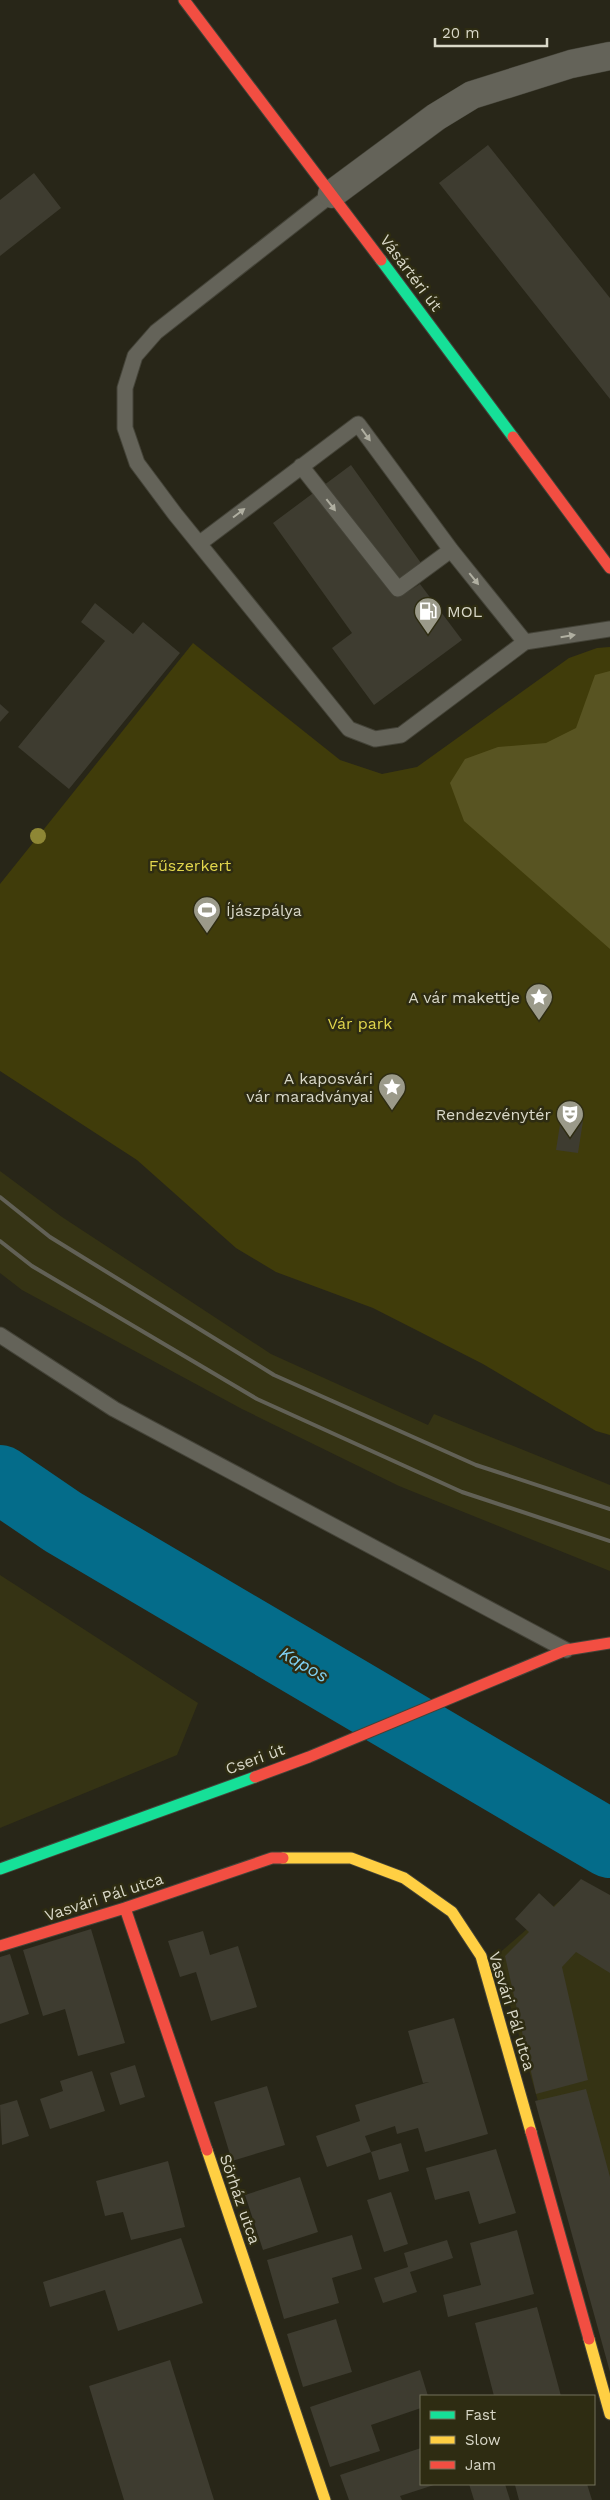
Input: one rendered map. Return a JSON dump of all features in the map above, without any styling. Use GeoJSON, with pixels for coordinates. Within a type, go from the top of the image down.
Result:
{"type":"FeatureCollection","features":[{"type":"Feature","properties":{"kind":"street","name":"Vásártéri út"},"geometry":{"type":"LineString","coordinates":[[184,0],[332,194],[610,568]]}},
{"type":"Feature","properties":{"kind":"street"},"geometry":{"type":"LineString","coordinates":[[332,194],[436,117],[472,95],[571,64],[610,56]]}},
{"type":"Feature","properties":{"kind":"street","name":"Cseri út"},"geometry":{"type":"LineString","coordinates":[[0,1869],[309,1757],[566,1650],[610,1643]]}},
{"type":"Feature","properties":{"kind":"street","name":"Vasvári Pál utca"},"geometry":{"type":"LineString","coordinates":[[0,1946],[125,1908],[272,1858],[351,1858],[404,1878],[452,1912],[481,1956],[610,2414]]}},
{"type":"Feature","properties":{"kind":"street","name":"Sörház utca"},"geometry":{"type":"LineString","coordinates":[[125,1908],[324,2500]]}},
{"type":"Feature","properties":{"kind":"lane"},"geometry":{"type":"LineString","coordinates":[[332,194],[156,332],[135,356],[124,388],[125,428],[137,463],[175,514],[349,728],[375,738],[401,735],[525,642],[610,629]]}},
{"type":"Feature","properties":{"kind":"lane"},"geometry":{"type":"LineString","coordinates":[[200,543],[358,424],[451,550],[525,642]]}},
{"type":"Feature","properties":{"kind":"lane"},"geometry":{"type":"LineString","coordinates":[[301,466],[398,589],[451,550]]}},
{"type":"Feature","properties":{"kind":"lane"},"geometry":{"type":"LineString","coordinates":[[0,1335],[114,1409],[566,1650]]}},
{"type":"Feature","properties":{"kind":"shaded area"},"geometry":{"type":"Polygon","coordinates":[[[610,671],[610,949],[464,821],[450,783],[465,759],[498,747],[546,743],[576,728],[595,675],[610,671]]]}},
{"type":"Feature","properties":{"kind":"shaded area"},"geometry":{"type":"Polygon","coordinates":[[[0,1171],[62,1217],[271,1354],[428,1425],[434,1414],[610,1485],[610,1571],[399,1486],[242,1409],[22,1290],[0,1273],[0,1171]]]}},
{"type":"Feature","properties":{"kind":"shaded area"},"geometry":{"type":"Polygon","coordinates":[[[0,1575],[198,1703],[177,1755],[0,1828],[0,1575]]]}},
{"type":"Feature","properties":{"kind":"shaded area"},"geometry":{"type":"Polygon","coordinates":[[[572,1890],[610,1912],[610,2350],[496,1956],[572,1890]]]}},
{"type":"Feature","properties":{"kind":"green space","name":"Vár park"},"geometry":{"type":"Polygon","coordinates":[[[193,643],[340,760],[382,774],[417,767],[569,658],[597,648],[610,647],[610,1435],[596,1431],[483,1364],[373,1308],[276,1272],[236,1248],[137,1160],[0,1071],[0,884],[193,643]]]}},
{"type":"Feature","properties":{"kind":"building"},"geometry":{"type":"Polygon","coordinates":[[[488,145],[610,298],[610,399],[439,183],[488,145]]]}},
{"type":"Feature","properties":{"kind":"building"},"geometry":{"type":"Polygon","coordinates":[[[34,173],[61,208],[0,256],[0,200],[34,173]]]}},
{"type":"Feature","properties":{"kind":"building"},"geometry":{"type":"Polygon","coordinates":[[[351,465],[421,563],[400,578],[409,591],[420,584],[462,640],[374,705],[332,648],[352,633],[273,523],[351,465]]]}},
{"type":"Feature","properties":{"kind":"building"},"geometry":{"type":"Polygon","coordinates":[[[95,603],[133,634],[143,622],[180,653],[69,789],[18,747],[105,641],[81,622],[95,603]]]}},
{"type":"Feature","properties":{"kind":"building"},"geometry":{"type":"Polygon","coordinates":[[[0,704],[9,712],[0,722],[0,704]]]}},
{"type":"Feature","properties":{"kind":"building"},"geometry":{"type":"Polygon","coordinates":[[[561,1118],[583,1121],[578,1153],[556,1150],[561,1118]]]}},
{"type":"Feature","properties":{"kind":"building"},"geometry":{"type":"Polygon","coordinates":[[[581,1879],[610,1895],[610,1973],[576,1952],[562,1967],[588,2080],[536,2094],[505,1956],[529,1932],[515,1919],[539,1893],[554,1907],[581,1879]]]}},
{"type":"Feature","properties":{"kind":"building"},"geometry":{"type":"Polygon","coordinates":[[[91,1929],[125,2043],[78,2056],[65,2009],[43,2016],[23,1950],[91,1929]]]}},
{"type":"Feature","properties":{"kind":"building"},"geometry":{"type":"Polygon","coordinates":[[[203,1931],[210,1955],[238,1946],[257,2007],[211,2021],[196,1972],[180,1977],[168,1941],[203,1931]]]}},
{"type":"Feature","properties":{"kind":"building"},"geometry":{"type":"Polygon","coordinates":[[[10,1954],[29,2014],[0,2024],[0,1957],[10,1954]]]}},
{"type":"Feature","properties":{"kind":"building"},"geometry":{"type":"Polygon","coordinates":[[[454,2018],[488,2134],[425,2152],[418,2128],[397,2134],[395,2126],[365,2136],[371,2152],[327,2167],[316,2136],[360,2121],[355,2105],[429,2082],[423,2083],[408,2031],[454,2018]]]}},
{"type":"Feature","properties":{"kind":"building"},"geometry":{"type":"Polygon","coordinates":[[[135,2065],[145,2097],[120,2105],[110,2073],[135,2065]]]}},
{"type":"Feature","properties":{"kind":"building"},"geometry":{"type":"Polygon","coordinates":[[[92,2071],[105,2111],[50,2129],[40,2099],[63,2091],[60,2081],[92,2071]]]}},
{"type":"Feature","properties":{"kind":"building"},"geometry":{"type":"Polygon","coordinates":[[[267,2086],[285,2145],[232,2161],[214,2102],[267,2086]]]}},
{"type":"Feature","properties":{"kind":"building"},"geometry":{"type":"Polygon","coordinates":[[[586,2089],[610,2177],[610,2372],[535,2101],[586,2089]]]}},
{"type":"Feature","properties":{"kind":"building"},"geometry":{"type":"Polygon","coordinates":[[[17,2100],[29,2136],[2,2145],[0,2105],[17,2100]]]}},
{"type":"Feature","properties":{"kind":"building"},"geometry":{"type":"Polygon","coordinates":[[[401,2143],[409,2171],[379,2180],[371,2152],[401,2143]]]}},
{"type":"Feature","properties":{"kind":"building"},"geometry":{"type":"Polygon","coordinates":[[[496,2149],[516,2213],[479,2224],[469,2191],[435,2200],[426,2168],[496,2149]]]}},
{"type":"Feature","properties":{"kind":"building"},"geometry":{"type":"Polygon","coordinates":[[[168,2161],[185,2227],[131,2240],[123,2212],[105,2216],[96,2181],[168,2161]]]}},
{"type":"Feature","properties":{"kind":"building"},"geometry":{"type":"Polygon","coordinates":[[[300,2177],[318,2232],[263,2250],[245,2195],[300,2177]]]}},
{"type":"Feature","properties":{"kind":"building"},"geometry":{"type":"Polygon","coordinates":[[[391,2192],[408,2244],[384,2252],[367,2200],[391,2192]]]}},
{"type":"Feature","properties":{"kind":"building"},"geometry":{"type":"Polygon","coordinates":[[[517,2230],[534,2294],[448,2317],[443,2295],[481,2285],[470,2243],[517,2230]]]}},
{"type":"Feature","properties":{"kind":"building"},"geometry":{"type":"Polygon","coordinates":[[[352,2235],[362,2269],[332,2278],[339,2303],[284,2319],[267,2260],[352,2235]]]}},
{"type":"Feature","properties":{"kind":"building"},"geometry":{"type":"Polygon","coordinates":[[[181,2238],[203,2303],[118,2331],[105,2290],[50,2307],[43,2282],[181,2238]]]}},
{"type":"Feature","properties":{"kind":"building"},"geometry":{"type":"Polygon","coordinates":[[[447,2240],[453,2258],[410,2272],[417,2292],[383,2303],[374,2278],[408,2267],[404,2253],[447,2240]]]}},
{"type":"Feature","properties":{"kind":"building"},"geometry":{"type":"Polygon","coordinates":[[[537,2307],[561,2395],[494,2395],[475,2323],[537,2307]]]}},
{"type":"Feature","properties":{"kind":"building"},"geometry":{"type":"Polygon","coordinates":[[[336,2319],[352,2372],[303,2387],[287,2334],[336,2319]]]}},
{"type":"Feature","properties":{"kind":"building"},"geometry":{"type":"Polygon","coordinates":[[[170,2360],[214,2500],[124,2500],[89,2386],[170,2360]]]}},
{"type":"Feature","properties":{"kind":"building"},"geometry":{"type":"Polygon","coordinates":[[[420,2370],[428,2395],[420,2395],[420,2408],[371,2425],[380,2451],[330,2467],[310,2407],[420,2370]]]}},
{"type":"Feature","properties":{"kind":"building"},"geometry":{"type":"Polygon","coordinates":[[[420,2448],[420,2485],[434,2485],[400,2496],[402,2500],[349,2500],[340,2475],[420,2448]]]}},
{"type":"Feature","properties":{"kind":"building"},"geometry":{"type":"Polygon","coordinates":[[[469,2485],[505,2485],[510,2500],[474,2500],[469,2485]]]}},
{"type":"Feature","properties":{"kind":"building"},"geometry":{"type":"Polygon","coordinates":[[[515,2485],[587,2485],[592,2500],[519,2500],[515,2485]]]}},
{"type":"Feature","properties":{"kind":"waterway","name":"Kapos"},"geometry":{"type":"LineString","coordinates":[[0,1479],[63,1522],[610,1844]]}},
{"type":"Feature","properties":{"kind":"railway"},"geometry":{"type":"LineString","coordinates":[[0,1197],[50,1237],[274,1375],[476,1465],[610,1509]]}},
{"type":"Feature","properties":{"kind":"railway"},"geometry":{"type":"LineString","coordinates":[[0,1241],[32,1266],[257,1399],[462,1492],[610,1541]]}},
{"type":"Feature","properties":{"kind":"traffic: fast"},"geometry":{"type":"LineString","coordinates":[[381,260],[513,437]]}},
{"type":"Feature","properties":{"kind":"traffic: fast"},"geometry":{"type":"LineString","coordinates":[[0,1869],[255,1777]]}},
{"type":"Feature","properties":{"kind":"traffic: slow"},"geometry":{"type":"LineString","coordinates":[[283,1858],[351,1858],[404,1878],[452,1912],[481,1956],[531,2132]]}},
{"type":"Feature","properties":{"kind":"traffic: slow"},"geometry":{"type":"LineString","coordinates":[[207,2150],[325,2500]]}},
{"type":"Feature","properties":{"kind":"traffic: slow"},"geometry":{"type":"LineString","coordinates":[[589,2339],[610,2414]]}},
{"type":"Feature","properties":{"kind":"traffic: jam"},"geometry":{"type":"LineString","coordinates":[[184,0],[381,260]]}},
{"type":"Feature","properties":{"kind":"traffic: jam"},"geometry":{"type":"LineString","coordinates":[[513,437],[610,568]]}},
{"type":"Feature","properties":{"kind":"traffic: jam"},"geometry":{"type":"LineString","coordinates":[[255,1777],[309,1757],[566,1650],[610,1643]]}},
{"type":"Feature","properties":{"kind":"traffic: jam"},"geometry":{"type":"LineString","coordinates":[[0,1946],[125,1908],[272,1858],[283,1858]]}},
{"type":"Feature","properties":{"kind":"traffic: jam"},"geometry":{"type":"LineString","coordinates":[[125,1908],[207,2150]]}},
{"type":"Feature","properties":{"kind":"traffic: jam"},"geometry":{"type":"LineString","coordinates":[[531,2132],[589,2339]]}},
{"type":"Feature","properties":{"kind":"place","name":"MOL"},"geometry":{"type":"Point","coordinates":[428,635]}},
{"type":"Feature","properties":{"kind":"place","name":"Íjászpálya"},"geometry":{"type":"Point","coordinates":[207,934]}},
{"type":"Feature","properties":{"kind":"place","name":"A vár makettje"},"geometry":{"type":"Point","coordinates":[539,1021]}},
{"type":"Feature","properties":{"kind":"place","name":"A kaposvári vár maradványai"},"geometry":{"type":"Point","coordinates":[392,1111]}},
{"type":"Feature","properties":{"kind":"place","name":"Rendezvénytér"},"geometry":{"type":"Point","coordinates":[570,1138]}},
{"type":"Feature","properties":{"kind":"park label","name":"Fűszerkert"},"geometry":{"type":"Point","coordinates":[190,865]}}]}
